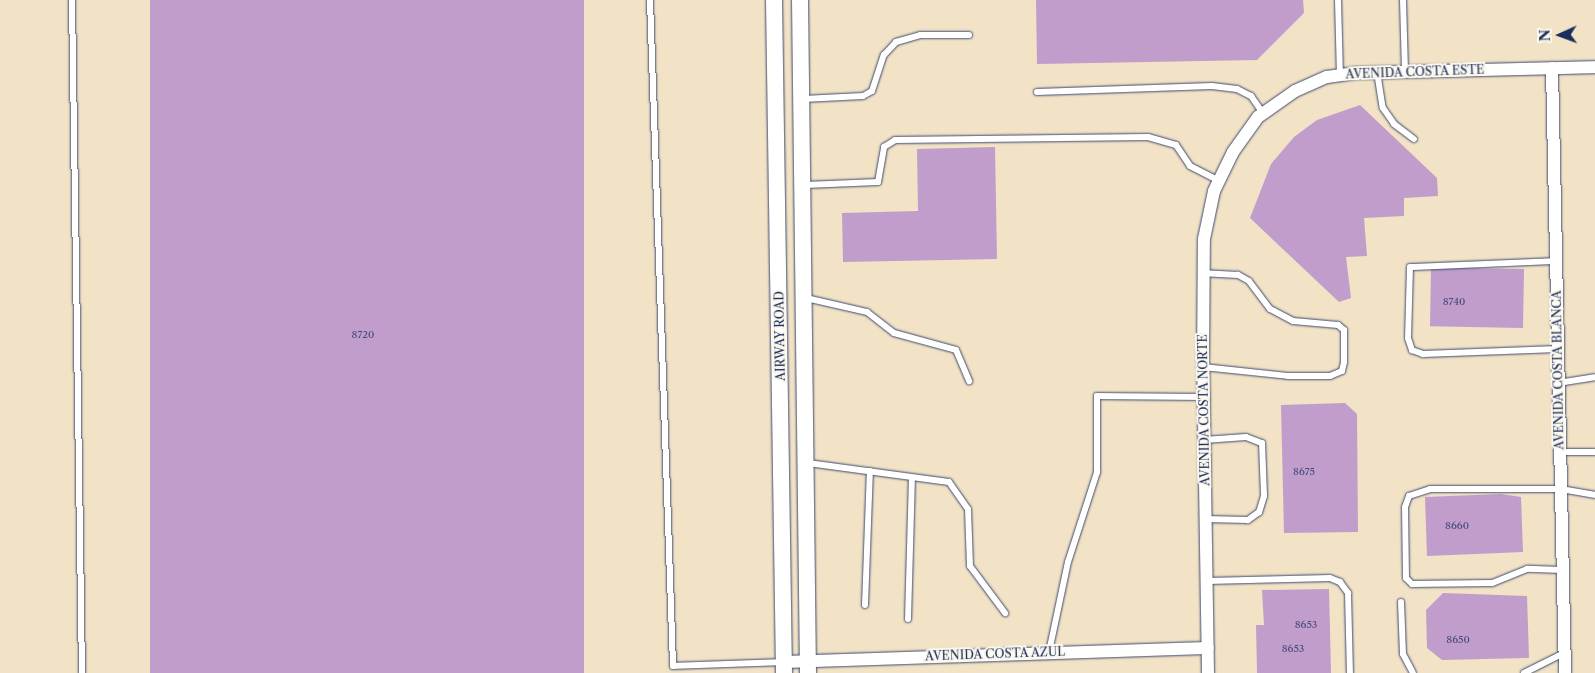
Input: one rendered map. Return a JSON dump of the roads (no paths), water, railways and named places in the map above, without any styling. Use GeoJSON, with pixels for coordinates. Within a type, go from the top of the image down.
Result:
{"type":"FeatureCollection","features":[{"type":"Feature","properties":{"kind":"street","name":"AIRWAY ROAD"},"geometry":{"type":"LineString","coordinates":[[774,0],[783,668]]}},
{"type":"Feature","properties":{"kind":"street"},"geometry":{"type":"LineString","coordinates":[[800,0],[808,463],[808,667]]}},
{"type":"Feature","properties":{"kind":"street","name":"AVENIDA COSTA ESTE"},"geometry":{"type":"LineString","coordinates":[[1233,152],[1263,113],[1295,91],[1340,75],[1404,71],[1595,67]]}},
{"type":"Feature","properties":{"kind":"street","name":"AVENIDA COSTA BLANCA"},"geometry":{"type":"LineString","coordinates":[[1552,68],[1565,673]]}},
{"type":"Feature","properties":{"kind":"street","name":"AVENIDA COSTA NORTE"},"geometry":{"type":"LineString","coordinates":[[1208,673],[1203,397],[1204,239],[1219,181],[1233,152]]}},
{"type":"Feature","properties":{"kind":"street","name":"AVENIDA COSTA AZUL"},"geometry":{"type":"LineString","coordinates":[[783,668],[1049,652],[1208,648]]}},
{"type":"Feature","properties":{"kind":"lane"},"geometry":{"type":"LineString","coordinates":[[72,0],[82,673]]}},
{"type":"Feature","properties":{"kind":"lane"},"geometry":{"type":"LineString","coordinates":[[650,0],[674,670],[783,668]]}},
{"type":"Feature","properties":{"kind":"lane"},"geometry":{"type":"LineString","coordinates":[[1338,0],[1340,75]]}},
{"type":"Feature","properties":{"kind":"lane"},"geometry":{"type":"LineString","coordinates":[[1403,0],[1404,71]]}},
{"type":"Feature","properties":{"kind":"lane"},"geometry":{"type":"LineString","coordinates":[[803,99],[863,96],[872,91],[884,55],[896,42],[920,35],[969,35]]}},
{"type":"Feature","properties":{"kind":"lane"},"geometry":{"type":"LineString","coordinates":[[1377,72],[1383,108],[1394,124],[1414,139]]}},
{"type":"Feature","properties":{"kind":"lane"},"geometry":{"type":"LineString","coordinates":[[1037,92],[1212,86],[1237,89],[1251,96],[1263,113]]}},
{"type":"Feature","properties":{"kind":"lane"},"geometry":{"type":"LineString","coordinates":[[804,185],[878,182],[884,147],[889,142],[924,139],[1163,139],[1176,145],[1190,166],[1219,181]]}},
{"type":"Feature","properties":{"kind":"lane"},"geometry":{"type":"LineString","coordinates":[[1556,261],[1410,267],[1408,338],[1412,350],[1423,354],[1558,350]]}},
{"type":"Feature","properties":{"kind":"lane"},"geometry":{"type":"LineString","coordinates":[[1203,367],[1288,376],[1330,376],[1342,371],[1344,362],[1344,330],[1338,324],[1293,322],[1270,309],[1243,278],[1205,273]]}},
{"type":"Feature","properties":{"kind":"lane"},"geometry":{"type":"LineString","coordinates":[[806,298],[867,312],[894,333],[956,350],[969,380]]}},
{"type":"Feature","properties":{"kind":"lane"},"geometry":{"type":"LineString","coordinates":[[1558,383],[1595,377]]}},
{"type":"Feature","properties":{"kind":"lane"},"geometry":{"type":"LineString","coordinates":[[1049,652],[1068,562],[1097,472],[1097,396],[1203,397]]}},
{"type":"Feature","properties":{"kind":"lane"},"geometry":{"type":"LineString","coordinates":[[1204,440],[1246,437],[1262,443],[1264,496],[1259,512],[1248,520],[1206,519]]}},
{"type":"Feature","properties":{"kind":"lane"},"geometry":{"type":"LineString","coordinates":[[1560,452],[1595,452]]}},
{"type":"Feature","properties":{"kind":"lane"},"geometry":{"type":"LineString","coordinates":[[808,463],[949,482],[968,509],[970,566],[1005,612]]}},
{"type":"Feature","properties":{"kind":"lane"},"geometry":{"type":"LineString","coordinates":[[865,605],[870,471]]}},
{"type":"Feature","properties":{"kind":"lane"},"geometry":{"type":"LineString","coordinates":[[908,619],[912,478]]}},
{"type":"Feature","properties":{"kind":"lane"},"geometry":{"type":"LineString","coordinates":[[1562,570],[1527,569],[1492,583],[1412,584],[1406,578],[1405,507],[1409,496],[1430,489],[1561,489],[1595,495]]}},
{"type":"Feature","properties":{"kind":"lane"},"geometry":{"type":"LineString","coordinates":[[1206,581],[1330,578],[1340,582],[1348,593],[1350,673]]}},
{"type":"Feature","properties":{"kind":"lane"},"geometry":{"type":"LineString","coordinates":[[1401,602],[1403,654],[1413,673]]}},
{"type":"Feature","properties":{"kind":"lane"},"geometry":{"type":"LineString","coordinates":[[1524,673],[1564,653]]}}]}
